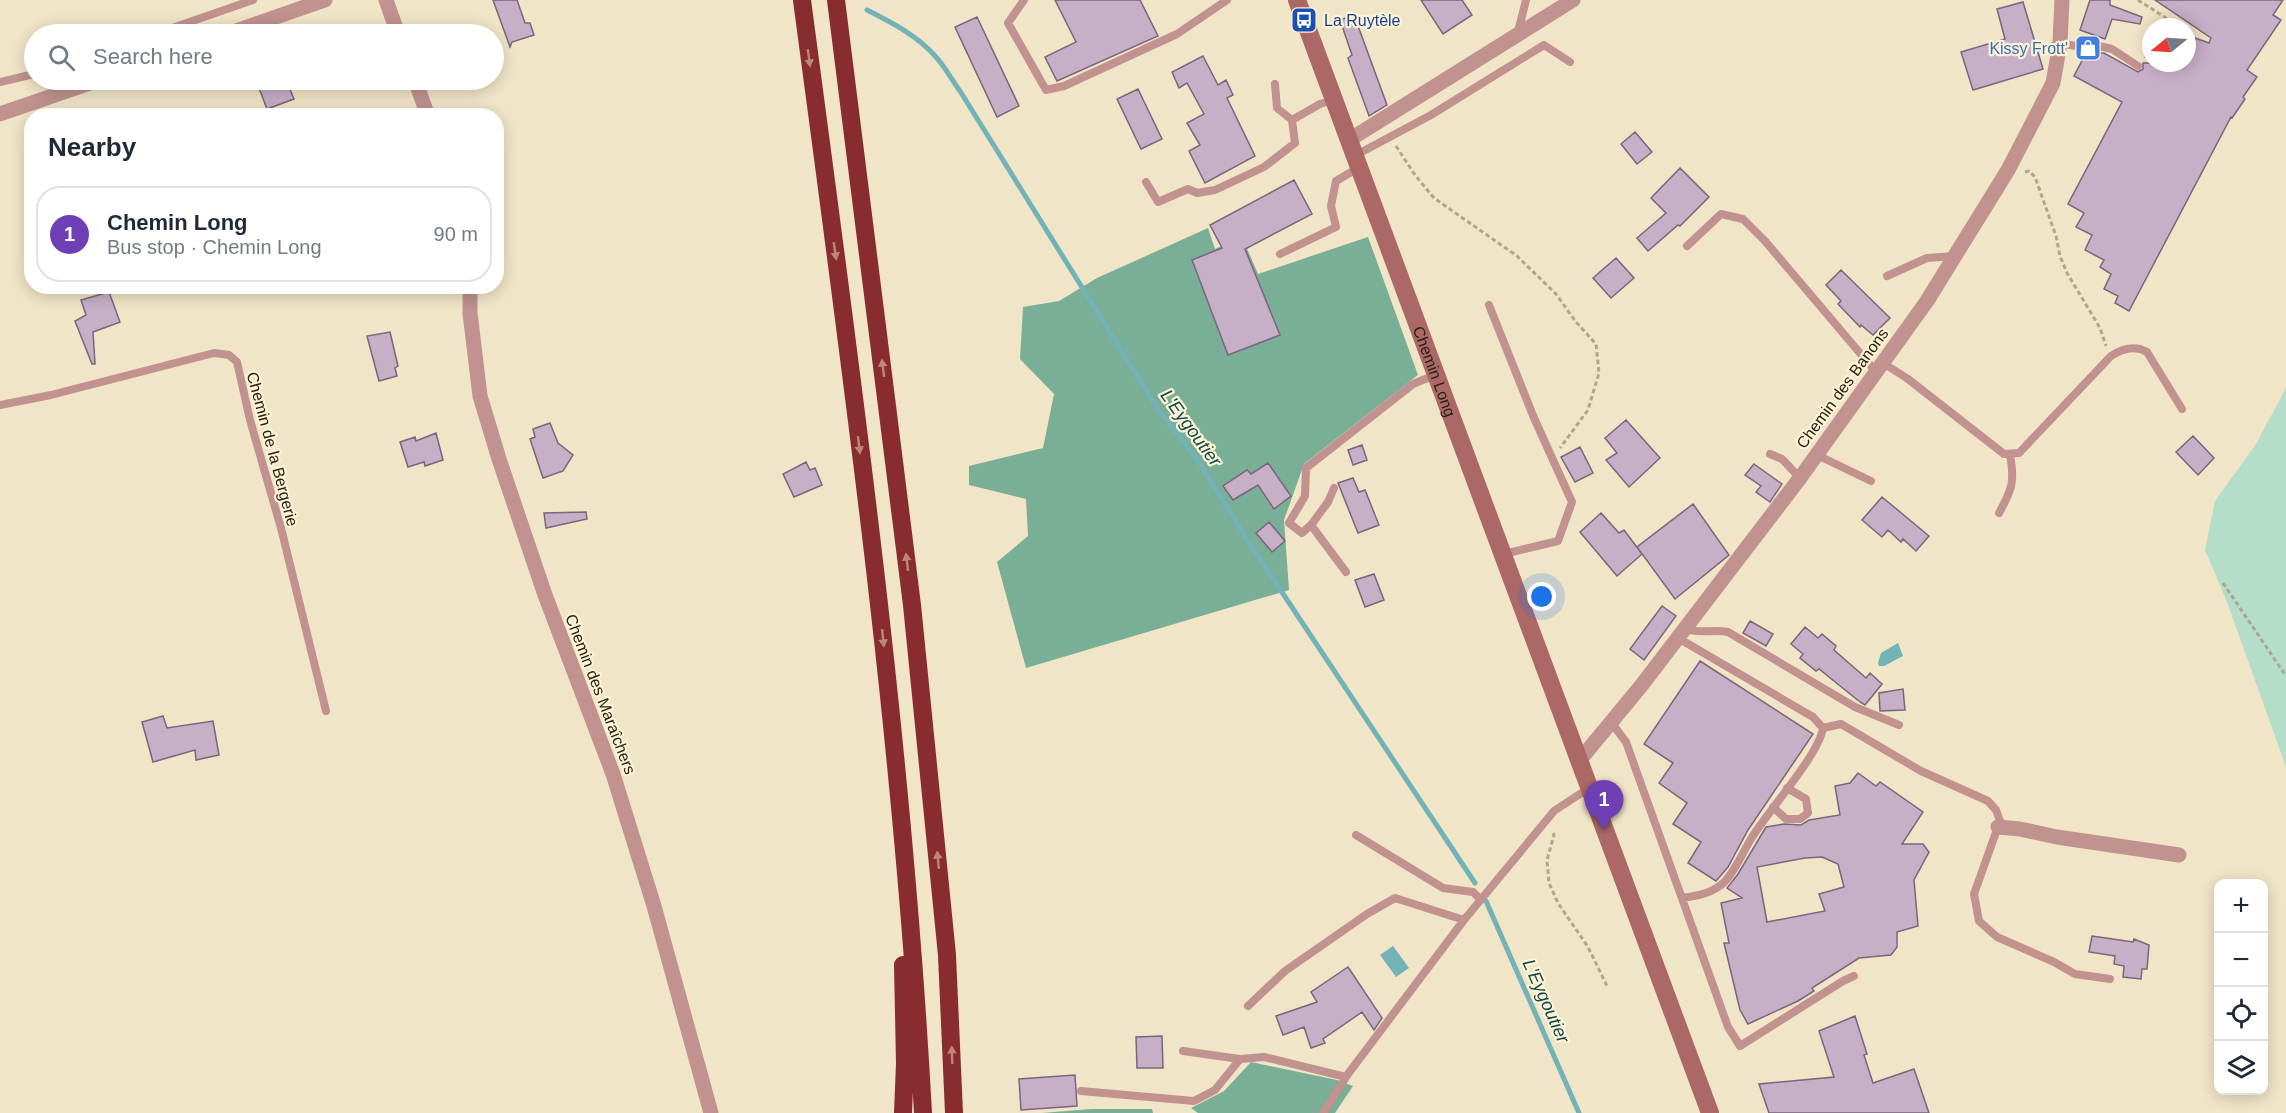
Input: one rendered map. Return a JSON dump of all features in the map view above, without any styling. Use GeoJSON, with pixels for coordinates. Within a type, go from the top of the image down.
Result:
{"type":"FeatureCollection","features":[{"type":"Feature","properties":{"kind":"highway"},"geometry":{"type":"LineString","coordinates":[[802,0],[878,594],[917,996],[923,1113]]}},
{"type":"Feature","properties":{"kind":"highway"},"geometry":{"type":"LineString","coordinates":[[836,0],[912,605],[947,955],[954,1113]]}},
{"type":"Feature","properties":{"kind":"highway"},"geometry":{"type":"LineString","coordinates":[[901,825],[905,1063],[903,1113]]}},
{"type":"Feature","properties":{"kind":"main road","name":"Chemin Long"},"geometry":{"type":"LineString","coordinates":[[1297,0],[1710,1113]]}},
{"type":"Feature","properties":{"kind":"street"},"geometry":{"type":"LineString","coordinates":[[256,24],[325,0]]}},
{"type":"Feature","properties":{"kind":"street"},"geometry":{"type":"LineString","coordinates":[[386,0],[394,24]]}},
{"type":"Feature","properties":{"kind":"street"},"geometry":{"type":"LineString","coordinates":[[1354,154],[1517,36],[1573,0]]}},
{"type":"Feature","properties":{"kind":"street","name":"Chemin des Banons"},"geometry":{"type":"LineString","coordinates":[[1579,760],[1681,634],[1800,478],[1927,301],[2008,170],[2053,83],[2060,43],[2062,0]]}},
{"type":"Feature","properties":{"kind":"street"},"geometry":{"type":"LineString","coordinates":[[0,114],[70,90]]}},
{"type":"Feature","properties":{"kind":"street"},"geometry":{"type":"LineString","coordinates":[[419,90],[425,108]]}},
{"type":"Feature","properties":{"kind":"street","name":"Chemin des Maraîchers"},"geometry":{"type":"LineString","coordinates":[[470,294],[470,313],[479,384],[486,417],[545,595],[613,774],[654,906],[711,1113]]}},
{"type":"Feature","properties":{"kind":"street"},"geometry":{"type":"LineString","coordinates":[[1998,827],[2179,855]]}},
{"type":"Feature","properties":{"kind":"lane"},"geometry":{"type":"LineString","coordinates":[[184,24],[253,0]]}},
{"type":"Feature","properties":{"kind":"lane"},"geometry":{"type":"LineString","coordinates":[[1024,0],[1008,23],[1046,90],[1064,86],[1177,33],[1227,0]]}},
{"type":"Feature","properties":{"kind":"lane"},"geometry":{"type":"LineString","coordinates":[[1517,36],[1526,0]]}},
{"type":"Feature","properties":{"kind":"lane"},"geometry":{"type":"LineString","coordinates":[[2045,49],[2060,43],[2081,47],[2099,46],[2112,49],[2139,66]]}},
{"type":"Feature","properties":{"kind":"lane"},"geometry":{"type":"LineString","coordinates":[[1280,254],[1336,227],[1331,206],[1336,180],[1354,154],[1431,116],[1544,45],[1570,62]]}},
{"type":"Feature","properties":{"kind":"lane"},"geometry":{"type":"LineString","coordinates":[[0,82],[24,76]]}},
{"type":"Feature","properties":{"kind":"lane"},"geometry":{"type":"LineString","coordinates":[[1146,182],[1158,202],[1188,189],[1197,193],[1215,190],[1264,167],[1295,143],[1292,120],[1277,108],[1275,84]]}},
{"type":"Feature","properties":{"kind":"lane"},"geometry":{"type":"LineString","coordinates":[[1292,120],[1320,104],[1334,100]]}},
{"type":"Feature","properties":{"kind":"lane"},"geometry":{"type":"LineString","coordinates":[[1687,246],[1721,214],[1743,219],[1879,367],[1944,406],[2004,454],[2019,453],[2108,359],[2120,351],[2140,348],[2147,352],[2182,409]]}},
{"type":"Feature","properties":{"kind":"lane"},"geometry":{"type":"LineString","coordinates":[[1887,276],[1927,258],[1954,256]]}},
{"type":"Feature","properties":{"kind":"lane"},"geometry":{"type":"LineString","coordinates":[[1489,305],[1534,418],[1572,502],[1558,541],[1503,554]]}},
{"type":"Feature","properties":{"kind":"lane","name":"Chemin de la Bergerie"},"geometry":{"type":"LineString","coordinates":[[0,405],[51,395],[214,353],[229,355],[237,362],[326,711]]}},
{"type":"Feature","properties":{"kind":"lane"},"geometry":{"type":"LineString","coordinates":[[1334,488],[1328,502],[1302,533],[1289,523],[1305,496],[1306,468],[1413,384],[1436,374]]}},
{"type":"Feature","properties":{"kind":"lane"},"geometry":{"type":"LineString","coordinates":[[1770,454],[1782,459],[1800,478]]}},
{"type":"Feature","properties":{"kind":"lane"},"geometry":{"type":"LineString","coordinates":[[1817,455],[1871,481]]}},
{"type":"Feature","properties":{"kind":"lane"},"geometry":{"type":"LineString","coordinates":[[1999,513],[2010,493],[2014,474],[2010,455]]}},
{"type":"Feature","properties":{"kind":"lane"},"geometry":{"type":"LineString","coordinates":[[1311,525],[1346,572]]}},
{"type":"Feature","properties":{"kind":"lane"},"geometry":{"type":"LineString","coordinates":[[1681,634],[1719,630],[1728,632],[1855,707],[1899,725]]}},
{"type":"Feature","properties":{"kind":"lane"},"geometry":{"type":"LineString","coordinates":[[1681,634],[1813,717],[1823,728]]}},
{"type":"Feature","properties":{"kind":"lane"},"geometry":{"type":"LineString","coordinates":[[1611,722],[1626,741],[1728,1027],[1740,1046],[1854,976]]}},
{"type":"Feature","properties":{"kind":"lane"},"geometry":{"type":"LineString","coordinates":[[1823,728],[1841,724],[1922,771],[1988,801],[1996,810],[2000,821],[1974,894],[1978,921],[1997,937],[2054,962],[2075,974],[2110,979]]}},
{"type":"Feature","properties":{"kind":"lane"},"geometry":{"type":"LineString","coordinates":[[1682,898],[1709,893],[1723,884],[1821,737],[1823,728]]}},
{"type":"Feature","properties":{"kind":"lane"},"geometry":{"type":"LineString","coordinates":[[1323,1113],[1346,1077],[1480,900],[1554,811],[1589,788]]}},
{"type":"Feature","properties":{"kind":"lane"},"geometry":{"type":"LineString","coordinates":[[1773,807],[1786,819],[1800,819],[1808,813],[1806,799],[1787,788]]}},
{"type":"Feature","properties":{"kind":"lane"},"geometry":{"type":"LineString","coordinates":[[1356,835],[1443,888],[1473,892],[1480,900]]}},
{"type":"Feature","properties":{"kind":"lane"},"geometry":{"type":"LineString","coordinates":[[1248,1006],[1285,971],[1367,914],[1395,898],[1464,920]]}},
{"type":"Feature","properties":{"kind":"lane"},"geometry":{"type":"LineString","coordinates":[[1183,1051],[1240,1059],[1264,1057],[1346,1077]]}},
{"type":"Feature","properties":{"kind":"lane"},"geometry":{"type":"LineString","coordinates":[[1081,1091],[1194,1101],[1215,1090],[1240,1059]]}},
{"type":"Feature","properties":{"kind":"path"},"geometry":{"type":"LineString","coordinates":[[2138,0],[2166,18]]}},
{"type":"Feature","properties":{"kind":"path"},"geometry":{"type":"LineString","coordinates":[[1390,135],[1415,175],[1434,198],[1517,256],[1556,294],[1576,322],[1596,344],[1599,373],[1588,410],[1559,449],[1558,470]]}},
{"type":"Feature","properties":{"kind":"path"},"geometry":{"type":"LineString","coordinates":[[2020,174],[2030,171],[2035,177],[2056,236],[2060,256],[2067,273],[2100,328],[2108,359]]}},
{"type":"Feature","properties":{"kind":"path"},"geometry":{"type":"LineString","coordinates":[[2223,583],[2286,676]]}},
{"type":"Feature","properties":{"kind":"path"},"geometry":{"type":"LineString","coordinates":[[1547,820],[1554,835],[1546,860],[1549,883],[1558,903],[1588,947],[1607,986]]}},
{"type":"Feature","properties":{"kind":"green space"},"geometry":{"type":"Polygon","coordinates":[[[1208,228],[1215,249],[1242,237],[1258,274],[1368,237],[1418,375],[1304,464],[1284,520],[1289,590],[1026,668],[997,562],[1028,536],[1026,499],[969,485],[969,466],[1043,448],[1054,394],[1020,359],[1023,307],[1059,301],[1097,278],[1208,228]]]}},
{"type":"Feature","properties":{"kind":"green space"},"geometry":{"type":"Polygon","coordinates":[[[2286,388],[2286,767],[2227,602],[2205,550],[2215,501],[2256,444],[2286,388]]]}},
{"type":"Feature","properties":{"kind":"green space"},"geometry":{"type":"Polygon","coordinates":[[[1251,1062],[1337,1080],[1353,1086],[1335,1113],[1198,1113],[1191,1108],[1224,1091],[1251,1062]]]}},
{"type":"Feature","properties":{"kind":"green space"},"geometry":{"type":"Polygon","coordinates":[[[1091,1109],[1152,1109],[1153,1113],[1042,1113],[1091,1109]]]}},
{"type":"Feature","properties":{"kind":"water"},"geometry":{"type":"Polygon","coordinates":[[[1898,643],[1903,656],[1884,666],[1879,666],[1881,653],[1898,643]]]}},
{"type":"Feature","properties":{"kind":"water"},"geometry":{"type":"Polygon","coordinates":[[[1393,946],[1409,968],[1396,977],[1380,955],[1393,946]]]}},
{"type":"Feature","properties":{"kind":"building"},"geometry":{"type":"Polygon","coordinates":[[[493,0],[517,0],[525,23],[530,23],[534,35],[512,42],[510,47],[504,24],[502,24],[493,0]]]}},
{"type":"Feature","properties":{"kind":"building"},"geometry":{"type":"Polygon","coordinates":[[[1055,0],[1140,0],[1158,36],[1057,81],[1045,57],[1076,42],[1055,0]]]}},
{"type":"Feature","properties":{"kind":"building"},"geometry":{"type":"Polygon","coordinates":[[[1421,0],[1462,0],[1472,15],[1443,34],[1421,0]]]}},
{"type":"Feature","properties":{"kind":"building"},"geometry":{"type":"Polygon","coordinates":[[[2090,0],[2110,0],[2110,5],[2142,17],[2140,24],[2112,19],[2105,39],[2080,30],[2090,0]]]}},
{"type":"Feature","properties":{"kind":"building"},"geometry":{"type":"Polygon","coordinates":[[[2155,0],[2283,0],[2273,15],[2281,20],[2247,70],[2257,77],[2243,97],[2245,99],[2231,117],[2129,311],[2115,303],[2118,296],[2104,289],[2111,274],[2100,267],[2104,260],[2085,250],[2092,235],[2076,227],[2084,213],[2068,204],[2122,102],[2074,76],[2086,53],[2104,53],[2138,72],[2142,70],[2142,72],[2196,72],[2196,38],[2209,43],[2211,38],[2196,28],[2196,18],[2182,18],[2155,0]]]}},
{"type":"Feature","properties":{"kind":"building"},"geometry":{"type":"Polygon","coordinates":[[[2023,2],[2043,69],[1973,90],[1961,52],[2005,39],[1997,9],[2023,2]]]}},
{"type":"Feature","properties":{"kind":"building"},"geometry":{"type":"Polygon","coordinates":[[[1354,15],[1387,105],[1369,116],[1348,58],[1352,55],[1340,20],[1354,15]]]}},
{"type":"Feature","properties":{"kind":"building"},"geometry":{"type":"Polygon","coordinates":[[[977,17],[1019,106],[997,117],[955,27],[977,17]]]}},
{"type":"Feature","properties":{"kind":"building"},"geometry":{"type":"Polygon","coordinates":[[[1203,56],[1218,85],[1226,80],[1233,95],[1227,98],[1255,156],[1205,183],[1189,151],[1200,145],[1187,123],[1204,114],[1187,83],[1179,88],[1172,72],[1203,56]]]}},
{"type":"Feature","properties":{"kind":"building"},"geometry":{"type":"Polygon","coordinates":[[[1138,89],[1162,139],[1141,149],[1117,99],[1138,89]]]}},
{"type":"Feature","properties":{"kind":"building"},"geometry":{"type":"Polygon","coordinates":[[[260,90],[290,90],[294,99],[267,108],[260,90]]]}},
{"type":"Feature","properties":{"kind":"building"},"geometry":{"type":"Polygon","coordinates":[[[1635,132],[1652,152],[1637,164],[1621,144],[1635,132]]]}},
{"type":"Feature","properties":{"kind":"building"},"geometry":{"type":"Polygon","coordinates":[[[1680,168],[1709,197],[1680,226],[1678,225],[1648,251],[1637,238],[1666,213],[1651,198],[1680,168]]]}},
{"type":"Feature","properties":{"kind":"building"},"geometry":{"type":"Polygon","coordinates":[[[1294,180],[1312,214],[1245,249],[1280,335],[1228,355],[1192,260],[1222,248],[1210,225],[1294,180]]]}},
{"type":"Feature","properties":{"kind":"building"},"geometry":{"type":"Polygon","coordinates":[[[1616,258],[1634,278],[1611,298],[1593,278],[1616,258]]]}},
{"type":"Feature","properties":{"kind":"building"},"geometry":{"type":"Polygon","coordinates":[[[1841,270],[1890,318],[1873,335],[1861,325],[1860,327],[1838,304],[1841,301],[1826,285],[1841,270]]]}},
{"type":"Feature","properties":{"kind":"building"},"geometry":{"type":"Polygon","coordinates":[[[110,294],[120,322],[93,332],[95,364],[92,364],[75,321],[86,315],[81,300],[110,294]]]}},
{"type":"Feature","properties":{"kind":"building"},"geometry":{"type":"Polygon","coordinates":[[[390,332],[398,366],[395,368],[397,376],[379,381],[367,336],[390,332]]]}},
{"type":"Feature","properties":{"kind":"building"},"geometry":{"type":"Polygon","coordinates":[[[1626,420],[1660,458],[1629,487],[1606,460],[1617,453],[1605,438],[1626,420]]]}},
{"type":"Feature","properties":{"kind":"building"},"geometry":{"type":"Polygon","coordinates":[[[550,423],[558,443],[573,455],[563,471],[543,478],[530,439],[535,437],[533,429],[550,423]]]}},
{"type":"Feature","properties":{"kind":"building"},"geometry":{"type":"Polygon","coordinates":[[[436,433],[443,460],[425,466],[424,462],[408,467],[400,442],[415,437],[416,441],[436,433]]]}},
{"type":"Feature","properties":{"kind":"building"},"geometry":{"type":"Polygon","coordinates":[[[2193,436],[2214,458],[2198,475],[2176,452],[2193,436]]]}},
{"type":"Feature","properties":{"kind":"building"},"geometry":{"type":"Polygon","coordinates":[[[1362,445],[1367,460],[1353,465],[1348,450],[1362,445]]]}},
{"type":"Feature","properties":{"kind":"building"},"geometry":{"type":"Polygon","coordinates":[[[1580,447],[1593,473],[1575,482],[1561,457],[1580,447]]]}},
{"type":"Feature","properties":{"kind":"building"},"geometry":{"type":"Polygon","coordinates":[[[806,462],[810,470],[815,468],[822,485],[794,497],[783,474],[806,462]]]}},
{"type":"Feature","properties":{"kind":"building"},"geometry":{"type":"Polygon","coordinates":[[[1268,463],[1291,496],[1274,509],[1258,485],[1233,500],[1223,486],[1247,470],[1251,474],[1268,463]]]}},
{"type":"Feature","properties":{"kind":"building"},"geometry":{"type":"Polygon","coordinates":[[[1754,464],[1782,484],[1770,502],[1756,492],[1761,486],[1745,475],[1754,464]]]}},
{"type":"Feature","properties":{"kind":"building"},"geometry":{"type":"Polygon","coordinates":[[[1353,478],[1359,492],[1365,490],[1379,525],[1358,533],[1338,483],[1353,478]]]}},
{"type":"Feature","properties":{"kind":"building"},"geometry":{"type":"Polygon","coordinates":[[[1882,497],[1929,536],[1916,551],[1903,539],[1901,542],[1888,530],[1882,537],[1862,520],[1882,497]]]}},
{"type":"Feature","properties":{"kind":"building"},"geometry":{"type":"Polygon","coordinates":[[[1693,504],[1729,555],[1675,599],[1637,547],[1693,504]]]}},
{"type":"Feature","properties":{"kind":"building"},"geometry":{"type":"Polygon","coordinates":[[[586,512],[587,519],[546,528],[544,513],[586,512]]]}},
{"type":"Feature","properties":{"kind":"building"},"geometry":{"type":"Polygon","coordinates":[[[1601,513],[1619,533],[1624,530],[1642,554],[1617,576],[1580,532],[1601,513]]]}},
{"type":"Feature","properties":{"kind":"building"},"geometry":{"type":"Polygon","coordinates":[[[1269,522],[1285,541],[1272,552],[1256,533],[1269,522]]]}},
{"type":"Feature","properties":{"kind":"building"},"geometry":{"type":"Polygon","coordinates":[[[1374,574],[1384,600],[1365,607],[1355,580],[1374,574]]]}},
{"type":"Feature","properties":{"kind":"building"},"geometry":{"type":"Polygon","coordinates":[[[1662,606],[1676,616],[1644,660],[1630,649],[1662,606]]]}},
{"type":"Feature","properties":{"kind":"building"},"geometry":{"type":"Polygon","coordinates":[[[1750,621],[1773,634],[1766,646],[1743,633],[1750,621]]]}},
{"type":"Feature","properties":{"kind":"building"},"geometry":{"type":"Polygon","coordinates":[[[1805,627],[1818,638],[1822,634],[1836,646],[1834,650],[1866,678],[1870,673],[1882,684],[1865,705],[1819,669],[1816,671],[1800,658],[1803,654],[1791,644],[1805,627]]]}},
{"type":"Feature","properties":{"kind":"building"},"geometry":{"type":"Polygon","coordinates":[[[1700,661],[1813,734],[1748,830],[1728,867],[1716,881],[1688,863],[1701,842],[1673,824],[1687,803],[1659,783],[1673,763],[1644,744],[1700,661]]]}},
{"type":"Feature","properties":{"kind":"building"},"geometry":{"type":"Polygon","coordinates":[[[1903,689],[1905,710],[1880,711],[1879,693],[1903,689]]]}},
{"type":"Feature","properties":{"kind":"building"},"geometry":{"type":"Polygon","coordinates":[[[163,716],[167,728],[213,721],[219,755],[196,760],[195,750],[153,762],[142,722],[163,716]]]}},
{"type":"Feature","properties":{"kind":"building"},"geometry":{"type":"Polygon","coordinates":[[[1858,773],[1876,786],[1880,782],[1923,812],[1902,844],[1923,844],[1929,852],[1914,880],[1918,926],[1897,932],[1897,947],[1891,955],[1859,958],[1812,988],[1814,991],[1798,1001],[1748,1024],[1740,1010],[1724,943],[1729,943],[1721,903],[1742,898],[1727,888],[1766,827],[1784,824],[1801,825],[1809,820],[1840,815],[1835,786],[1850,783],[1858,773]],[[1822,857],[1757,867],[1767,922],[1825,911],[1819,894],[1844,887],[1838,864],[1822,857]]]}},
{"type":"Feature","properties":{"kind":"building"},"geometry":{"type":"Polygon","coordinates":[[[2092,936],[2133,942],[2134,939],[2149,945],[2147,969],[2142,969],[2141,979],[2123,977],[2124,966],[2114,964],[2115,956],[2089,952],[2092,936]]]}},
{"type":"Feature","properties":{"kind":"building"},"geometry":{"type":"Polygon","coordinates":[[[1348,967],[1382,1018],[1374,1030],[1362,1012],[1323,1039],[1325,1043],[1311,1048],[1304,1027],[1283,1035],[1276,1016],[1317,1002],[1311,992],[1348,967]]]}},
{"type":"Feature","properties":{"kind":"building"},"geometry":{"type":"Polygon","coordinates":[[[1855,1016],[1873,1083],[1914,1069],[1929,1113],[1769,1113],[1759,1084],[1834,1077],[1819,1031],[1855,1016]]]}},
{"type":"Feature","properties":{"kind":"building"},"geometry":{"type":"Polygon","coordinates":[[[1162,1036],[1163,1068],[1137,1068],[1136,1037],[1162,1036]]]}},
{"type":"Feature","properties":{"kind":"building"},"geometry":{"type":"Polygon","coordinates":[[[1075,1075],[1077,1106],[1021,1110],[1019,1079],[1075,1075]]]}},
{"type":"Feature","properties":{"kind":"waterway","name":"L'Eygoutier"},"geometry":{"type":"LineString","coordinates":[[867,10],[913,36],[929,49],[945,69],[1157,408],[1197,459],[1250,544],[1475,883]]}},
{"type":"Feature","properties":{"kind":"waterway","name":"L'Eygoutier"},"geometry":{"type":"LineString","coordinates":[[1486,901],[1579,1113]]}},
{"type":"Feature","properties":{"kind":"place","name":"La Ruytèle"},"geometry":{"type":"Point","coordinates":[1304,20]}},
{"type":"Feature","properties":{"kind":"place","name":"Kissy Frott'"},"geometry":{"type":"Point","coordinates":[2088,48]}},
{"type":"Feature","properties":{"kind":"place","name":"Chemin Long"},"geometry":{"type":"Point","coordinates":[1604,830]}}]}
